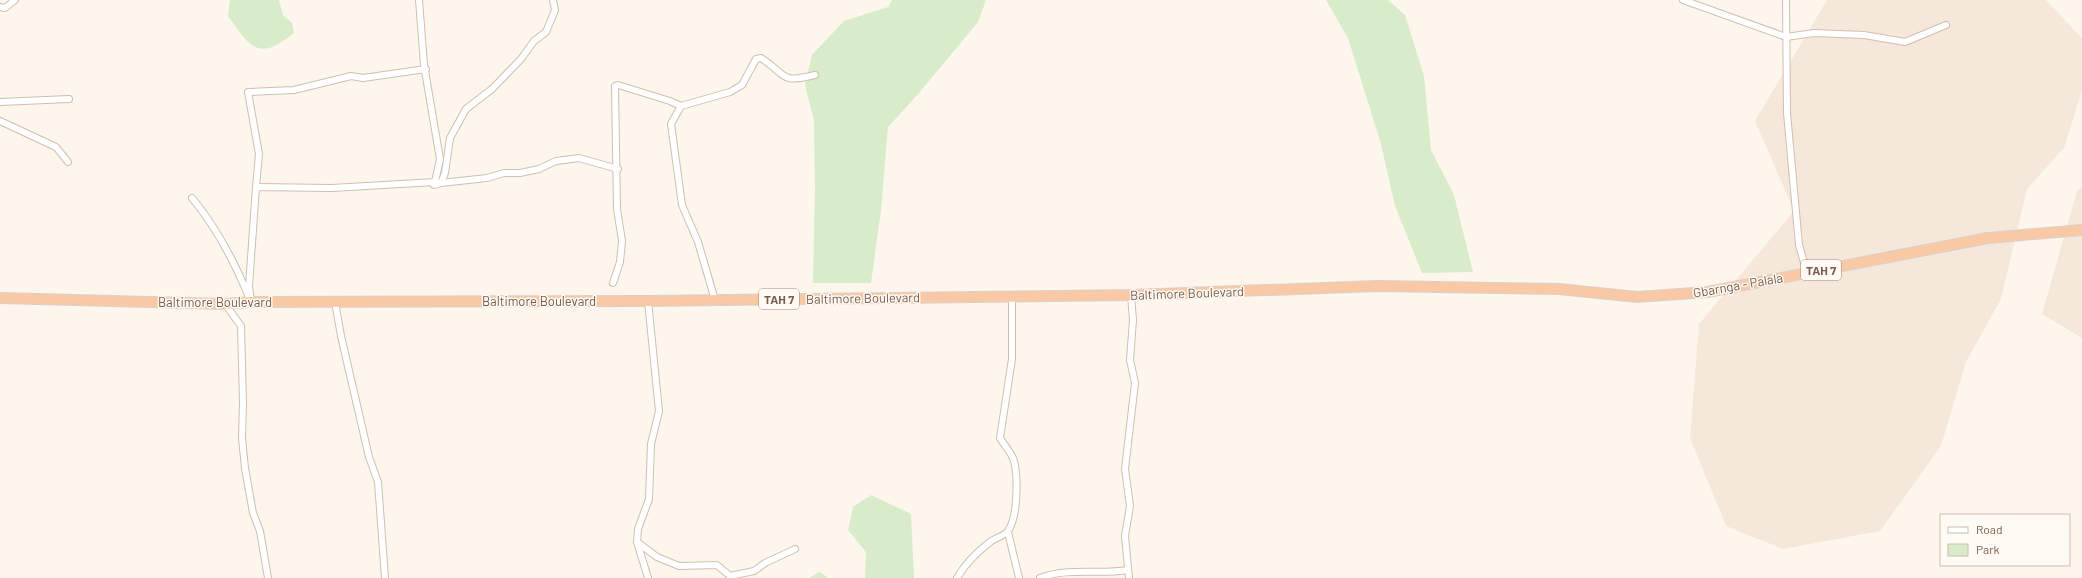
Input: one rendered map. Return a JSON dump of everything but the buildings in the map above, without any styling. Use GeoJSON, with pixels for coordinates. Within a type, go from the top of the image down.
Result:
{"type":"FeatureCollection","features":[{"type":"Feature","properties":{"kind":"highway","name":"Gbarnga - Palala"},"geometry":{"type":"LineString","coordinates":[[1559,289],[1637,297],[1708,292],[1988,238],[2082,230]]}},
{"type":"Feature","properties":{"kind":"highway","name":"Baltimore Boulevard"},"geometry":{"type":"LineString","coordinates":[[0,298],[225,304],[251,302],[648,301],[1131,295],[1378,286],[1559,289]]}},
{"type":"Feature","properties":{"kind":"street"},"geometry":{"type":"LineString","coordinates":[[0,7],[5,8],[15,0]]}},
{"type":"Feature","properties":{"kind":"street"},"geometry":{"type":"LineString","coordinates":[[419,0],[427,88],[440,159],[438,183]]}},
{"type":"Feature","properties":{"kind":"street"},"geometry":{"type":"LineString","coordinates":[[438,183],[445,172],[450,138],[466,109],[492,89],[521,59],[534,41],[546,32],[555,10],[552,0]]}},
{"type":"Feature","properties":{"kind":"street"},"geometry":{"type":"LineString","coordinates":[[1683,0],[1786,37],[1814,33],[1864,35],[1905,42],[1946,25]]}},
{"type":"Feature","properties":{"kind":"street"},"geometry":{"type":"LineString","coordinates":[[1786,0],[1787,114],[1795,216],[1799,245],[1807,273]]}},
{"type":"Feature","properties":{"kind":"street"},"geometry":{"type":"LineString","coordinates":[[613,283],[620,262],[622,241],[617,209],[618,169],[615,86],[618,85],[670,101],[681,106],[730,92],[742,85],[756,59],[761,58],[785,78],[794,80],[815,75]]}},
{"type":"Feature","properties":{"kind":"street"},"geometry":{"type":"LineString","coordinates":[[251,302],[249,286],[259,154],[248,92],[294,90],[351,76],[363,78],[426,69]]}},
{"type":"Feature","properties":{"kind":"street"},"geometry":{"type":"LineString","coordinates":[[0,102],[69,98]]}},
{"type":"Feature","properties":{"kind":"street"},"geometry":{"type":"LineString","coordinates":[[681,106],[671,124],[682,205],[698,242],[715,300]]}},
{"type":"Feature","properties":{"kind":"street"},"geometry":{"type":"LineString","coordinates":[[0,121],[56,147],[68,162]]}},
{"type":"Feature","properties":{"kind":"street"},"geometry":{"type":"LineString","coordinates":[[256,187],[332,188],[438,183],[487,178],[504,173],[520,173],[539,169],[556,161],[579,158],[618,169]]}},
{"type":"Feature","properties":{"kind":"street"},"geometry":{"type":"LineString","coordinates":[[192,198],[207,216],[212,227],[231,254],[251,302]]}},
{"type":"Feature","properties":{"kind":"street"},"geometry":{"type":"LineString","coordinates":[[1129,578],[1125,536],[1130,506],[1125,469],[1135,383],[1130,360],[1133,320],[1131,295]]}},
{"type":"Feature","properties":{"kind":"street"},"geometry":{"type":"LineString","coordinates":[[1012,296],[1012,359],[1000,438],[1014,460],[1016,474],[1013,519],[1008,532],[1020,578]]}},
{"type":"Feature","properties":{"kind":"street"},"geometry":{"type":"LineString","coordinates":[[648,301],[659,412],[651,444],[649,499],[638,529],[637,542],[648,578]]}},
{"type":"Feature","properties":{"kind":"street"},"geometry":{"type":"LineString","coordinates":[[335,302],[341,336],[369,457],[378,482],[385,578]]}},
{"type":"Feature","properties":{"kind":"street"},"geometry":{"type":"LineString","coordinates":[[225,304],[241,326],[243,403],[242,438],[245,468],[253,514],[260,531],[268,578]]}},
{"type":"Feature","properties":{"kind":"street"},"geometry":{"type":"LineString","coordinates":[[957,578],[963,567],[978,552],[991,541],[1008,532]]}},
{"type":"Feature","properties":{"kind":"street"},"geometry":{"type":"LineString","coordinates":[[637,542],[657,557],[679,566],[717,565],[730,576],[754,571],[765,563],[795,549]]}},
{"type":"Feature","properties":{"kind":"street"},"geometry":{"type":"LineString","coordinates":[[1040,578],[1053,573],[1098,573],[1128,570]]}},
{"type":"Feature","properties":{"kind":"shaded area"},"geometry":{"type":"Polygon","coordinates":[[[1827,0],[2046,0],[2082,38],[2082,90],[2064,148],[2027,189],[2001,299],[1966,362],[1941,446],[1880,531],[1783,549],[1726,526],[1690,438],[1699,324],[1794,211],[1755,121],[1827,0]]]}},
{"type":"Feature","properties":{"kind":"shaded area"},"geometry":{"type":"Polygon","coordinates":[[[2082,187],[2082,338],[2042,314],[2077,191],[2082,187]]]}},
{"type":"Feature","properties":{"kind":"green space"},"geometry":{"type":"Polygon","coordinates":[[[230,0],[279,0],[283,15],[292,23],[294,33],[272,47],[263,49],[256,47],[249,43],[228,16],[230,0]]]}},
{"type":"Feature","properties":{"kind":"green space"},"geometry":{"type":"Polygon","coordinates":[[[892,0],[986,0],[978,22],[918,94],[888,127],[881,210],[871,283],[813,283],[815,188],[814,120],[805,85],[812,55],[844,21],[888,7],[892,0]]]}},
{"type":"Feature","properties":{"kind":"green space"},"geometry":{"type":"Polygon","coordinates":[[[1326,0],[1388,0],[1405,15],[1424,76],[1431,150],[1454,195],[1473,272],[1422,273],[1395,206],[1381,144],[1348,38],[1326,0]]]}},
{"type":"Feature","properties":{"kind":"green space"},"geometry":{"type":"Polygon","coordinates":[[[871,495],[911,514],[914,578],[865,578],[866,552],[848,530],[853,507],[871,495]]]}},
{"type":"Feature","properties":{"kind":"green space"},"geometry":{"type":"Polygon","coordinates":[[[819,572],[829,578],[809,578],[819,572]]]}}]}
